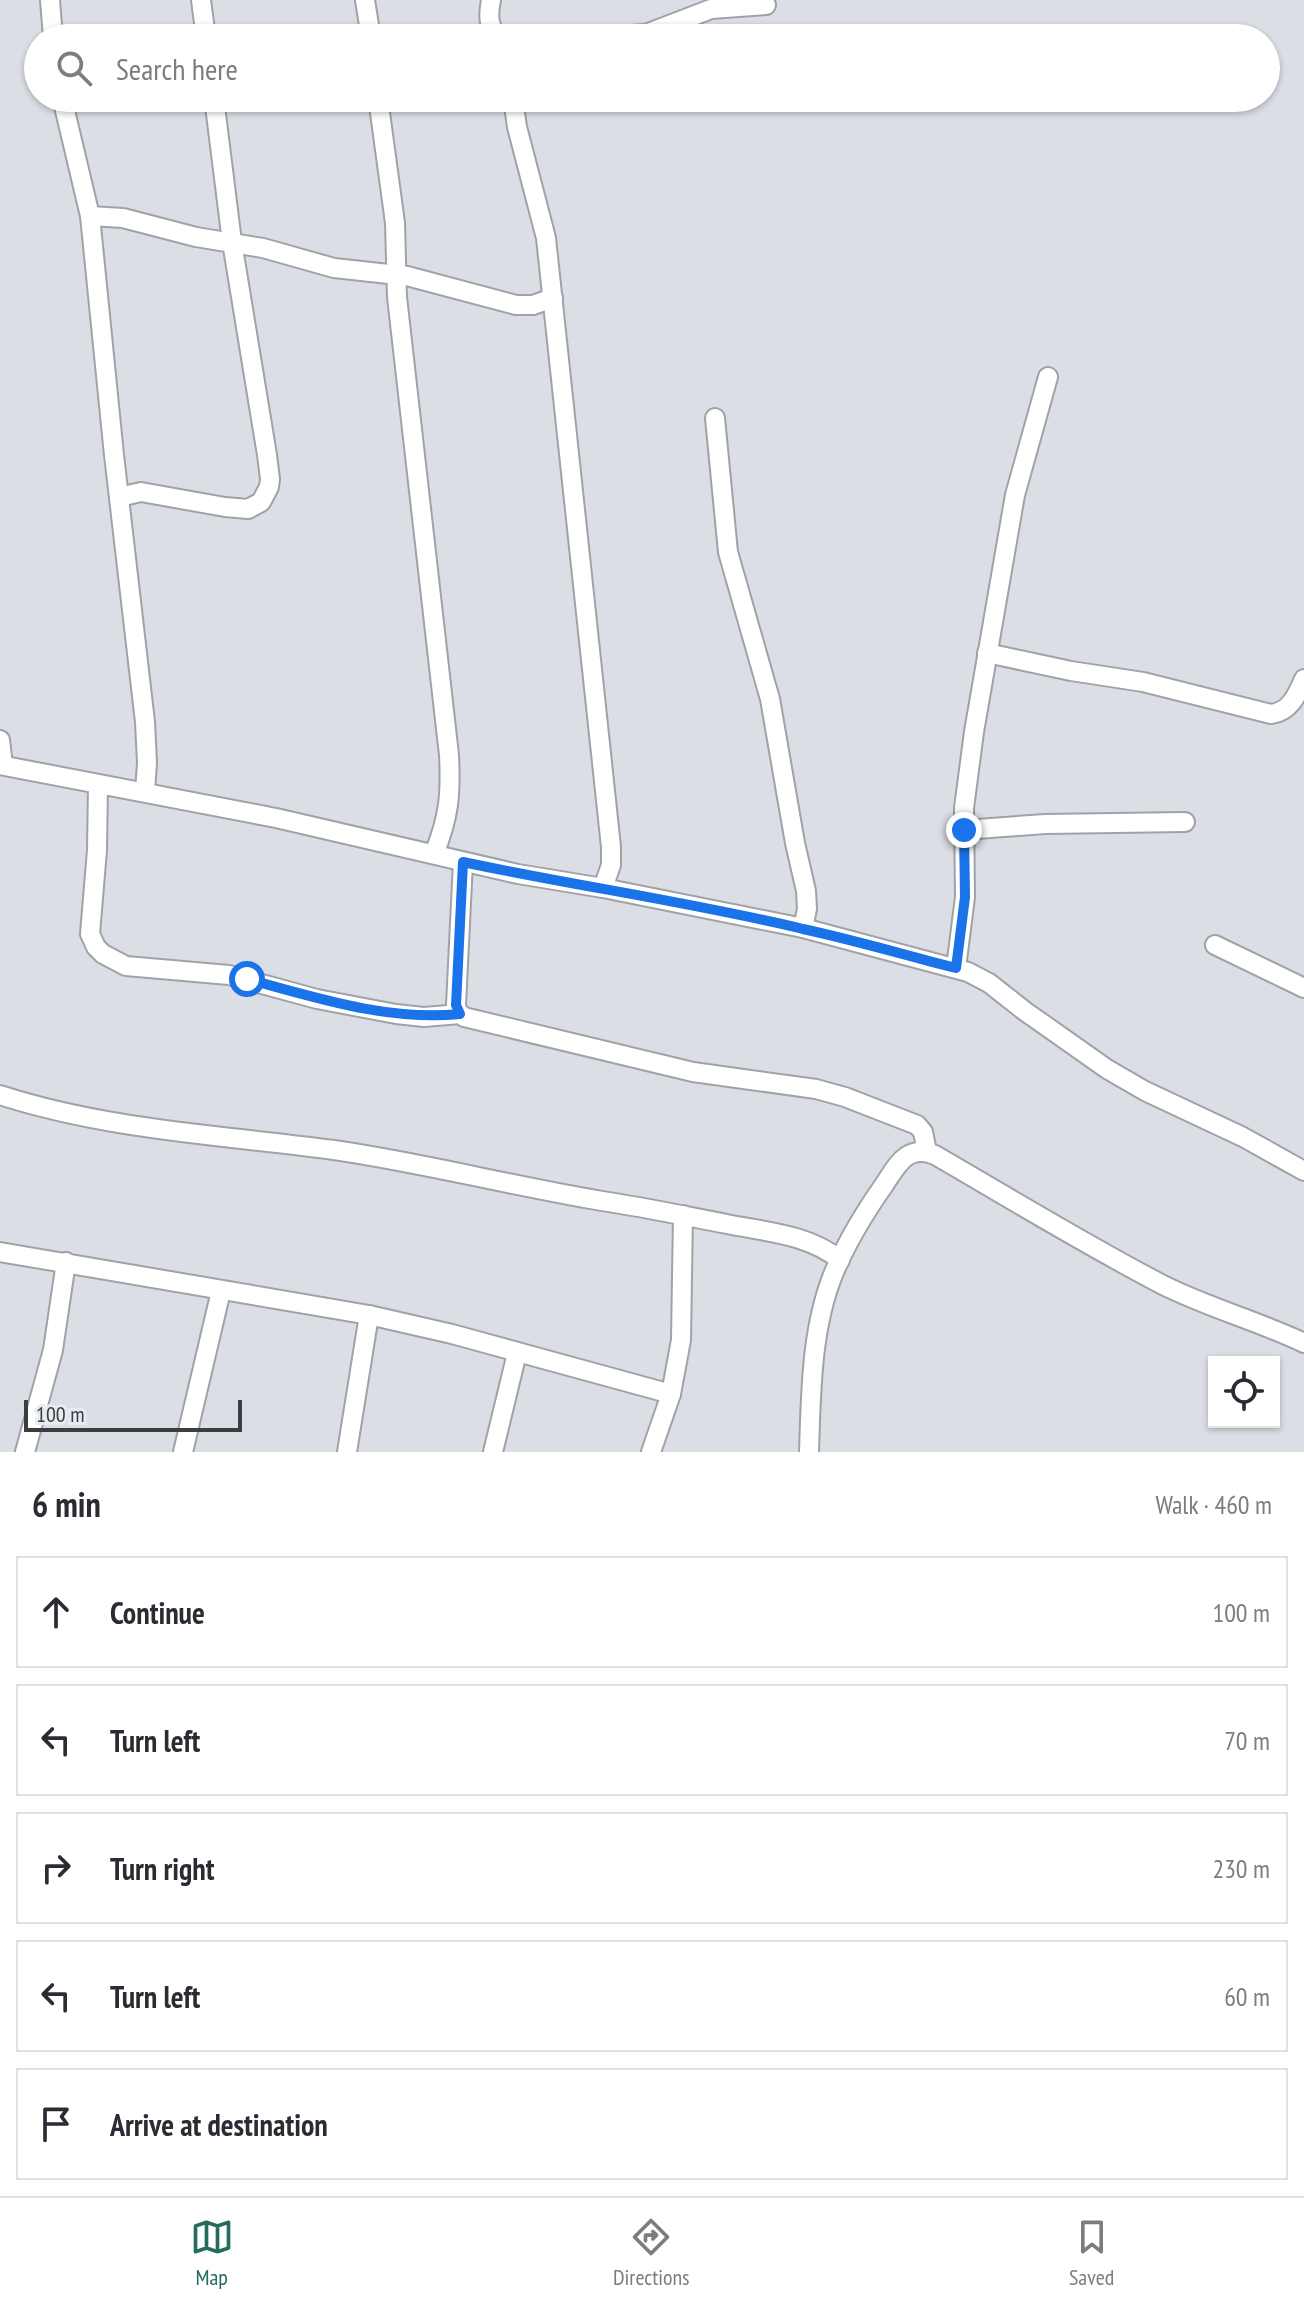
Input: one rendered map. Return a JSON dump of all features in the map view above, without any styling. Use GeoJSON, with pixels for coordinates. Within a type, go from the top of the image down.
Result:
{"type":"FeatureCollection","features":[{"type":"Feature","properties":{"kind":"street"},"geometry":{"type":"LineString","coordinates":[[50,0],[52,24]]}},
{"type":"Feature","properties":{"kind":"street"},"geometry":{"type":"LineString","coordinates":[[201,0],[204,24]]}},
{"type":"Feature","properties":{"kind":"street"},"geometry":{"type":"LineString","coordinates":[[365,0],[369,24]]}},
{"type":"Feature","properties":{"kind":"street"},"geometry":{"type":"LineString","coordinates":[[489,24],[491,0]]}},
{"type":"Feature","properties":{"kind":"street"},"geometry":{"type":"LineString","coordinates":[[672,24],[711,9],[766,5]]}},
{"type":"Feature","properties":{"kind":"street"},"geometry":{"type":"LineString","coordinates":[[65,112],[90,216],[145,722],[145,792]]}},
{"type":"Feature","properties":{"kind":"street"},"geometry":{"type":"LineString","coordinates":[[119,497],[141,492],[248,509],[266,496],[269,469],[232,242],[216,112]]}},
{"type":"Feature","properties":{"kind":"street"},"geometry":{"type":"LineString","coordinates":[[380,112],[395,223],[396,274],[449,755],[451,793],[446,821],[434,854]]}},
{"type":"Feature","properties":{"kind":"street"},"geometry":{"type":"LineString","coordinates":[[515,112],[546,238],[553,298],[611,847],[611,865],[603,888]]}},
{"type":"Feature","properties":{"kind":"street"},"geometry":{"type":"LineString","coordinates":[[90,216],[123,218],[196,237],[271,250],[334,268],[396,274],[516,305],[533,305],[553,298]]}},
{"type":"Feature","properties":{"kind":"street"},"geometry":{"type":"LineString","coordinates":[[956,968],[965,897],[967,785],[987,653],[1015,495],[1048,377]]}},
{"type":"Feature","properties":{"kind":"street"},"geometry":{"type":"LineString","coordinates":[[715,418],[728,552],[770,699],[806,891],[807,909],[803,928]]}},
{"type":"Feature","properties":{"kind":"street"},"geometry":{"type":"LineString","coordinates":[[987,653],[1143,682],[1271,714],[1290,705],[1304,679]]}},
{"type":"Feature","properties":{"kind":"street"},"geometry":{"type":"LineString","coordinates":[[0,740],[1,765],[276,818],[518,874],[803,928],[956,968],[989,983],[1132,1084],[1243,1137],[1304,1171]]}},
{"type":"Feature","properties":{"kind":"street"},"geometry":{"type":"LineString","coordinates":[[98,784],[97,850],[90,934],[103,954],[126,966],[229,975],[317,999],[396,1014],[424,1017],[460,1014],[473,1021],[663,1066],[832,1093],[917,1125],[923,1132],[927,1152]]}},
{"type":"Feature","properties":{"kind":"street"},"geometry":{"type":"LineString","coordinates":[[964,830],[1045,824],[1185,822]]}},
{"type":"Feature","properties":{"kind":"street"},"geometry":{"type":"LineString","coordinates":[[460,1014],[456,991],[463,862]]}},
{"type":"Feature","properties":{"kind":"street"},"geometry":{"type":"LineString","coordinates":[[1215,945],[1304,988]]}},
{"type":"Feature","properties":{"kind":"street"},"geometry":{"type":"LineString","coordinates":[[0,1095],[37,1106],[156,1129],[370,1156],[530,1189],[683,1215],[794,1237],[820,1246],[840,1260]]}},
{"type":"Feature","properties":{"kind":"street"},"geometry":{"type":"LineString","coordinates":[[809,1452],[818,1338],[827,1293],[848,1243],[895,1168],[912,1153],[927,1152],[1163,1285],[1215,1309],[1304,1343]]}},
{"type":"Feature","properties":{"kind":"street"},"geometry":{"type":"LineString","coordinates":[[651,1452],[671,1394],[681,1340],[683,1215]]}},
{"type":"Feature","properties":{"kind":"street"},"geometry":{"type":"LineString","coordinates":[[0,1252],[369,1315],[452,1334],[671,1394]]}},
{"type":"Feature","properties":{"kind":"street"},"geometry":{"type":"LineString","coordinates":[[25,1452],[53,1350],[66,1262]]}},
{"type":"Feature","properties":{"kind":"street"},"geometry":{"type":"LineString","coordinates":[[183,1452],[221,1291]]}},
{"type":"Feature","properties":{"kind":"street"},"geometry":{"type":"LineString","coordinates":[[347,1452],[369,1315]]}},
{"type":"Feature","properties":{"kind":"street"},"geometry":{"type":"LineString","coordinates":[[493,1452],[517,1353]]}},
{"type":"Feature","properties":{"kind":"route"},"geometry":{"type":"LineString","coordinates":[[247,979],[317,999],[396,1014],[424,1017],[460,1014],[456,1005],[456,976],[463,862],[803,928],[956,968],[965,897],[964,830]]}}]}
